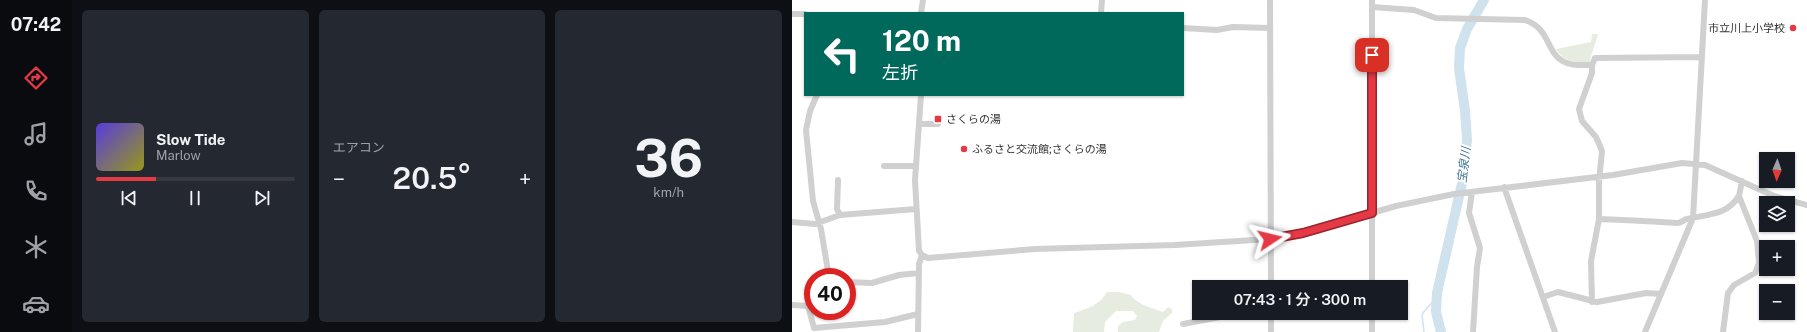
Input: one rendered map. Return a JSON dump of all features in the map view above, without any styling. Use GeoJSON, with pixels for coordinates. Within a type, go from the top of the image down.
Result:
{"type":"FeatureCollection","features":[{"type":"Feature","properties":{"kind":"street"},"geometry":{"type":"LineString","coordinates":[[921,12],[923,0]]}},
{"type":"Feature","properties":{"kind":"street"},"geometry":{"type":"LineString","coordinates":[[1101,12],[1102,0]]}},
{"type":"Feature","properties":{"kind":"street"},"geometry":{"type":"LineString","coordinates":[[1270,0],[1271,280]]}},
{"type":"Feature","properties":{"kind":"street"},"geometry":{"type":"LineString","coordinates":[[1372,0],[1372,280]]}},
{"type":"Feature","properties":{"kind":"street"},"geometry":{"type":"LineString","coordinates":[[1645,332],[1694,218],[1705,0]]}},
{"type":"Feature","properties":{"kind":"street"},"geometry":{"type":"LineString","coordinates":[[1372,7],[1414,10],[1436,18],[1525,20],[1540,28],[1553,52],[1562,61],[1571,64],[1592,65]]}},
{"type":"Feature","properties":{"kind":"street"},"geometry":{"type":"LineString","coordinates":[[792,14],[804,14]]}},
{"type":"Feature","properties":{"kind":"street"},"geometry":{"type":"LineString","coordinates":[[1184,28],[1217,30],[1233,27],[1269,28]]}},
{"type":"Feature","properties":{"kind":"street"},"geometry":{"type":"LineString","coordinates":[[1592,302],[1591,261],[1599,219],[1602,151],[1596,137],[1582,121],[1579,110],[1592,73],[1592,65],[1595,58],[1702,57]]}},
{"type":"Feature","properties":{"kind":"street"},"geometry":{"type":"LineString","coordinates":[[817,96],[810,111],[806,130],[813,201],[819,223],[827,268]]}},
{"type":"Feature","properties":{"kind":"street"},"geometry":{"type":"LineString","coordinates":[[918,332],[919,264],[922,255],[918,246],[915,166],[920,96]]}},
{"type":"Feature","properties":{"kind":"street"},"geometry":{"type":"LineString","coordinates":[[919,124],[938,124]]}},
{"type":"Feature","properties":{"kind":"street"},"geometry":{"type":"LineString","coordinates":[[922,255],[932,258],[1041,249],[1175,245],[1270,239],[1303,233],[1420,200],[1504,187],[1600,176],[1674,164],[1697,164],[1714,168],[1774,196],[1807,205]]}},
{"type":"Feature","properties":{"kind":"street"},"geometry":{"type":"LineString","coordinates":[[884,166],[915,166]]}},
{"type":"Feature","properties":{"kind":"street"},"geometry":{"type":"LineString","coordinates":[[838,180],[837,209],[840,215]]}},
{"type":"Feature","properties":{"kind":"street"},"geometry":{"type":"LineString","coordinates":[[1599,219],[1663,221],[1677,224],[1686,219],[1722,212],[1732,205],[1739,196],[1742,181]]}},
{"type":"Feature","properties":{"kind":"street"},"geometry":{"type":"LineString","coordinates":[[1504,187],[1555,332]]}},
{"type":"Feature","properties":{"kind":"street"},"geometry":{"type":"LineString","coordinates":[[1469,192],[1469,213],[1480,248],[1477,267],[1473,332]]}},
{"type":"Feature","properties":{"kind":"street"},"geometry":{"type":"LineString","coordinates":[[1723,332],[1728,293],[1734,284],[1755,273],[1759,263],[1757,241],[1739,196]]}},
{"type":"Feature","properties":{"kind":"street"},"geometry":{"type":"LineString","coordinates":[[792,222],[819,223],[840,215],[916,209]]}},
{"type":"Feature","properties":{"kind":"street"},"geometry":{"type":"LineString","coordinates":[[856,282],[872,283],[899,275],[919,273]]}},
{"type":"Feature","properties":{"kind":"street"},"geometry":{"type":"LineString","coordinates":[[1542,297],[1558,292],[1592,302],[1646,293],[1661,294]]}},
{"type":"Feature","properties":{"kind":"street"},"geometry":{"type":"LineString","coordinates":[[792,305],[804,305]]}},
{"type":"Feature","properties":{"kind":"street"},"geometry":{"type":"LineString","coordinates":[[812,320],[813,330],[885,322],[918,314]]}},
{"type":"Feature","properties":{"kind":"street"},"geometry":{"type":"LineString","coordinates":[[1184,324],[1205,320]]}},
{"type":"Feature","properties":{"kind":"street"},"geometry":{"type":"LineString","coordinates":[[1271,320],[1271,332]]}},
{"type":"Feature","properties":{"kind":"street"},"geometry":{"type":"LineString","coordinates":[[1372,320],[1372,332]]}},
{"type":"Feature","properties":{"kind":"shaded area"},"geometry":{"type":"Polygon","coordinates":[[[1592,34],[1598,34],[1589,63],[1575,62],[1566,59],[1556,49],[1591,42],[1592,34]]]}},
{"type":"Feature","properties":{"kind":"shaded area"},"geometry":{"type":"Polygon","coordinates":[[[1107,292],[1119,292],[1131,295],[1137,301],[1146,306],[1163,312],[1168,307],[1172,309],[1172,313],[1163,321],[1159,332],[1118,332],[1118,326],[1123,322],[1135,320],[1137,316],[1133,311],[1116,311],[1105,322],[1104,332],[1073,332],[1074,313],[1097,303],[1107,292]]]}},
{"type":"Feature","properties":{"kind":"waterway","name":"宝泉川"},"geometry":{"type":"LineString","coordinates":[[1441,332],[1436,312],[1437,293],[1463,179],[1467,140],[1465,111],[1459,68],[1460,48],[1467,29],[1484,0]]}},
{"type":"Feature","properties":{"kind":"waterway"},"geometry":{"type":"LineString","coordinates":[[1424,332],[1422,314],[1436,298]]}},
{"type":"Feature","properties":{"kind":"place","name":"市立川上小学校"},"geometry":{"type":"Point","coordinates":[1793,28]}},
{"type":"Feature","properties":{"kind":"place","name":"さくらの湯"},"geometry":{"type":"Point","coordinates":[938,119]}},
{"type":"Feature","properties":{"kind":"place","name":"ふるさと交流館;さくらの湯"},"geometry":{"type":"Point","coordinates":[964,149]}},
{"type":"Feature","properties":{"kind":"route"},"geometry":{"type":"LineString","coordinates":[[1270,239],[1303,233],[1372,213],[1372,55]]}}]}
